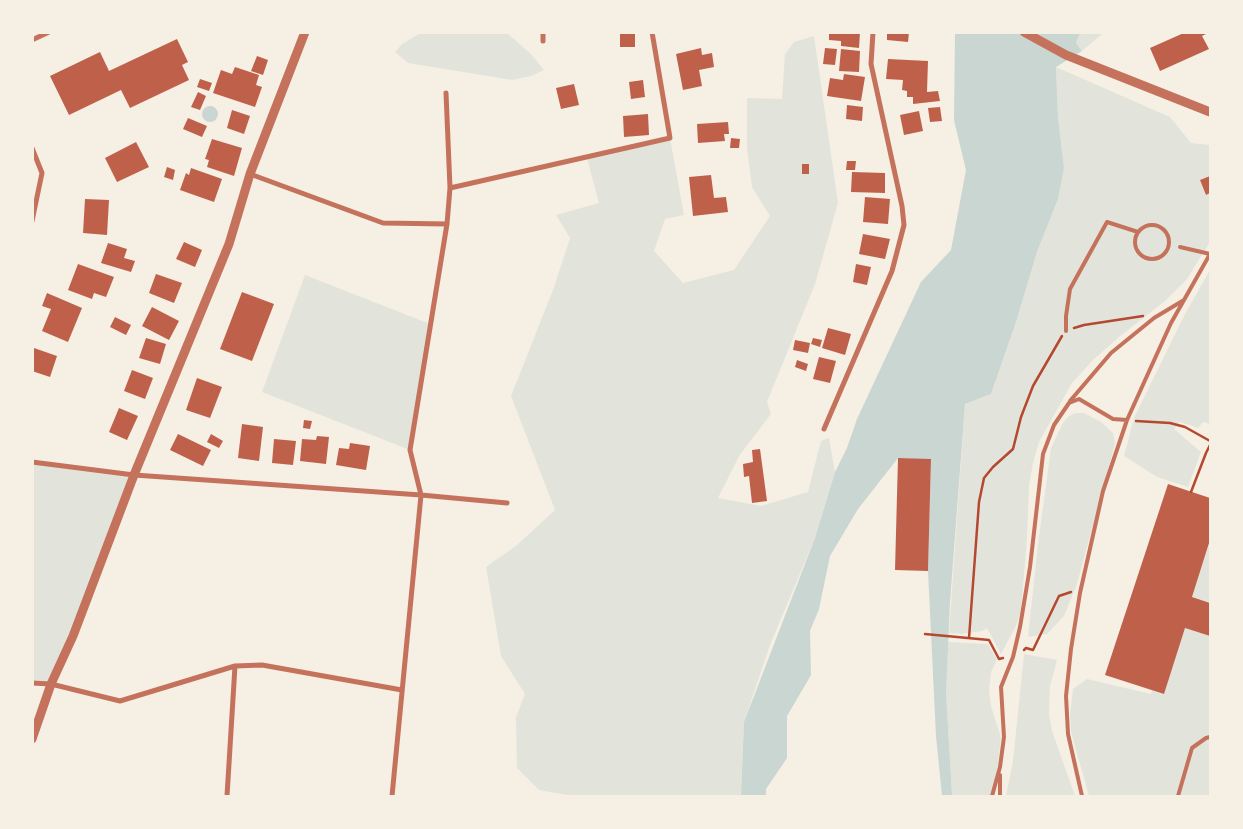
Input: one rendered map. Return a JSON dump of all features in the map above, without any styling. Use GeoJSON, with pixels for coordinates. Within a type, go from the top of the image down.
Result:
{"type":"FeatureCollection","features":[{"type":"Feature","properties":{"kind":"street"},"geometry":{"type":"LineString","coordinates":[[32,40],[48,32]]}},
{"type":"Feature","properties":{"kind":"street"},"geometry":{"type":"LineString","coordinates":[[32,739],[51,684],[73,636],[134,475],[229,244],[250,174],[305,32]]}},
{"type":"Feature","properties":{"kind":"street"},"geometry":{"type":"LineString","coordinates":[[543,32],[543,41]]}},
{"type":"Feature","properties":{"kind":"street"},"geometry":{"type":"LineString","coordinates":[[450,188],[670,138],[652,32]]}},
{"type":"Feature","properties":{"kind":"street"},"geometry":{"type":"LineString","coordinates":[[824,428],[892,271],[904,226],[902,206],[871,64],[872,32]]}},
{"type":"Feature","properties":{"kind":"street"},"geometry":{"type":"LineString","coordinates":[[1024,32],[1066,55],[1210,112]]}},
{"type":"Feature","properties":{"kind":"street"},"geometry":{"type":"LineString","coordinates":[[392,796],[421,495],[410,450],[447,224],[450,188],[446,93]]}},
{"type":"Feature","properties":{"kind":"street"},"geometry":{"type":"LineString","coordinates":[[1197,108],[1210,104]]}},
{"type":"Feature","properties":{"kind":"street"},"geometry":{"type":"LineString","coordinates":[[32,148],[42,173],[32,221]]}},
{"type":"Feature","properties":{"kind":"street"},"geometry":{"type":"LineString","coordinates":[[250,174],[382,223],[447,224]]}},
{"type":"Feature","properties":{"kind":"street"},"geometry":{"type":"LineString","coordinates":[[32,462],[134,475],[421,495],[507,503]]}},
{"type":"Feature","properties":{"kind":"street"},"geometry":{"type":"LineString","coordinates":[[32,683],[51,684],[120,701],[235,666],[262,665],[402,690]]}},
{"type":"Feature","properties":{"kind":"street"},"geometry":{"type":"LineString","coordinates":[[227,796],[235,666]]}},
{"type":"Feature","properties":{"kind":"lane"},"geometry":{"type":"LineString","coordinates":[[1066,331],[1070,290],[1108,222],[1138,232]]}},
{"type":"Feature","properties":{"kind":"lane"},"geometry":{"type":"LineString","coordinates":[[1158,226],[1168,236],[1169,244],[1167,251],[1162,256],[1146,260],[1134,246],[1138,232],[1143,227],[1158,226]]}},
{"type":"Feature","properties":{"kind":"lane"},"geometry":{"type":"LineString","coordinates":[[1082,796],[1068,734],[1066,696],[1080,593],[1103,491],[1127,420],[1171,323],[1210,254],[1180,247]]}},
{"type":"Feature","properties":{"kind":"lane"},"geometry":{"type":"LineString","coordinates":[[1000,796],[1000,767],[1004,737],[1001,687],[1013,657],[1020,627],[1030,567],[1043,454],[1054,425],[1069,403],[1111,353],[1160,313],[1184,300]]}},
{"type":"Feature","properties":{"kind":"lane"},"geometry":{"type":"LineString","coordinates":[[1069,403],[1079,399],[1114,419],[1127,420]]}},
{"type":"Feature","properties":{"kind":"lane"},"geometry":{"type":"LineString","coordinates":[[1178,796],[1192,748],[1210,737]]}},
{"type":"Feature","properties":{"kind":"lane"},"geometry":{"type":"LineString","coordinates":[[992,796],[1000,767]]}},
{"type":"Feature","properties":{"kind":"path"},"geometry":{"type":"LineString","coordinates":[[968,638],[979,502],[984,478],[993,467],[1013,450],[1021,417],[1033,386],[1061,337],[1066,331],[1084,325],[1160,313]]}},
{"type":"Feature","properties":{"kind":"path"},"geometry":{"type":"LineString","coordinates":[[1127,420],[1170,423],[1185,427],[1210,441]]}},
{"type":"Feature","properties":{"kind":"path"},"geometry":{"type":"LineString","coordinates":[[1191,492],[1210,445]]}},
{"type":"Feature","properties":{"kind":"path"},"geometry":{"type":"LineString","coordinates":[[1026,648],[1033,650],[1059,596],[1068,592]]}},
{"type":"Feature","properties":{"kind":"path"},"geometry":{"type":"LineString","coordinates":[[925,634],[989,640],[999,659]]}},
{"type":"Feature","properties":{"kind":"shaded area"},"geometry":{"type":"Polygon","coordinates":[[[421,33],[507,33],[531,54],[544,70],[531,76],[512,80],[408,63],[395,52],[402,44],[421,33]]]}},
{"type":"Feature","properties":{"kind":"shaded area"},"geometry":{"type":"Polygon","coordinates":[[[955,33],[1080,33],[1076,43],[1082,51],[1056,67],[1058,118],[1064,168],[1058,199],[1037,252],[1016,322],[991,394],[965,404],[950,602],[946,693],[952,795],[942,796],[936,736],[928,571],[931,460],[898,458],[858,509],[830,556],[819,609],[810,631],[811,675],[787,716],[787,758],[766,789],[766,796],[741,796],[744,722],[815,538],[835,472],[847,448],[857,419],[921,282],[951,250],[966,170],[954,120],[955,33]]]}},
{"type":"Feature","properties":{"kind":"shaded area"},"geometry":{"type":"Polygon","coordinates":[[[1080,33],[1103,33],[1082,51],[1076,43],[1080,33]]]}},
{"type":"Feature","properties":{"kind":"shaded area"},"geometry":{"type":"Polygon","coordinates":[[[814,36],[838,203],[815,284],[767,402],[771,414],[739,456],[718,498],[761,506],[808,492],[821,441],[829,438],[835,472],[815,538],[770,645],[744,722],[741,796],[573,796],[539,790],[517,768],[516,717],[525,694],[501,656],[486,567],[517,545],[555,510],[511,396],[553,290],[570,238],[556,215],[599,203],[587,158],[670,138],[684,215],[665,219],[654,251],[683,283],[734,270],[770,216],[752,187],[747,148],[747,98],[782,99],[785,54],[794,42],[814,36]]]}},
{"type":"Feature","properties":{"kind":"shaded area"},"geometry":{"type":"Polygon","coordinates":[[[1056,67],[1170,117],[1191,143],[1210,145],[1210,176],[1200,180],[1206,195],[1210,193],[1210,242],[1187,279],[1165,301],[1093,360],[1072,383],[1039,442],[1029,486],[1021,610],[1016,626],[1001,654],[987,628],[982,631],[961,634],[949,633],[965,404],[991,394],[1016,322],[1037,252],[1058,199],[1064,168],[1058,118],[1056,67]]]}},
{"type":"Feature","properties":{"kind":"shaded area"},"geometry":{"type":"Polygon","coordinates":[[[210,106],[216,108],[218,114],[216,120],[210,122],[204,120],[202,114],[204,108],[210,106]]]}},
{"type":"Feature","properties":{"kind":"shaded area"},"geometry":{"type":"Polygon","coordinates":[[[1210,270],[1210,424],[1203,422],[1198,428],[1180,422],[1174,429],[1201,452],[1188,487],[1157,477],[1124,456],[1134,418],[1185,314],[1210,270]]]}},
{"type":"Feature","properties":{"kind":"shaded area"},"geometry":{"type":"Polygon","coordinates":[[[305,275],[430,324],[410,450],[262,392],[305,275]]]}},
{"type":"Feature","properties":{"kind":"shaded area"},"geometry":{"type":"Polygon","coordinates":[[[1075,413],[1084,413],[1101,422],[1113,433],[1115,444],[1077,584],[1064,616],[1047,634],[1028,637],[1051,448],[1063,423],[1069,416],[1075,413]]]}},
{"type":"Feature","properties":{"kind":"shaded area"},"geometry":{"type":"Polygon","coordinates":[[[33,462],[134,475],[51,684],[33,683],[33,462]]]}},
{"type":"Feature","properties":{"kind":"shaded area"},"geometry":{"type":"Polygon","coordinates":[[[1210,542],[1210,603],[1192,597],[1210,542]]]}},
{"type":"Feature","properties":{"kind":"shaded area"},"geometry":{"type":"Polygon","coordinates":[[[1185,628],[1210,636],[1210,796],[1089,796],[1071,732],[1070,715],[1073,689],[1087,679],[1151,694],[1152,690],[1163,694],[1185,628]]]}},
{"type":"Feature","properties":{"kind":"shaded area"},"geometry":{"type":"Polygon","coordinates":[[[948,642],[988,644],[997,660],[991,672],[989,691],[991,706],[1001,738],[994,796],[952,796],[946,693],[948,642]]]}},
{"type":"Feature","properties":{"kind":"shaded area"},"geometry":{"type":"Polygon","coordinates":[[[1024,654],[1057,660],[1050,686],[1049,714],[1052,731],[1075,796],[1006,796],[1013,761],[1024,654]]]}},
{"type":"Feature","properties":{"kind":"building"},"geometry":{"type":"Polygon","coordinates":[[[620,32],[635,32],[635,47],[620,47],[620,32]]]}},
{"type":"Feature","properties":{"kind":"building"},"geometry":{"type":"Polygon","coordinates":[[[829,32],[860,32],[859,48],[841,46],[841,41],[829,40],[829,32]]]}},
{"type":"Feature","properties":{"kind":"building"},"geometry":{"type":"Polygon","coordinates":[[[887,32],[909,32],[908,42],[887,40],[887,32]]]}},
{"type":"Feature","properties":{"kind":"building"},"geometry":{"type":"Polygon","coordinates":[[[1186,32],[1210,32],[1202,36],[1209,49],[1160,71],[1150,48],[1186,32]]]}},
{"type":"Feature","properties":{"kind":"building"},"geometry":{"type":"Polygon","coordinates":[[[177,39],[188,62],[182,65],[189,80],[130,108],[121,90],[69,115],[50,76],[100,52],[109,71],[177,39]]]}},
{"type":"Feature","properties":{"kind":"building"},"geometry":{"type":"Polygon","coordinates":[[[701,48],[702,55],[712,53],[714,67],[699,70],[702,86],[683,90],[676,54],[701,48]]]}},
{"type":"Feature","properties":{"kind":"building"},"geometry":{"type":"Polygon","coordinates":[[[825,48],[837,49],[835,65],[823,64],[825,48]]]}},
{"type":"Feature","properties":{"kind":"building"},"geometry":{"type":"Polygon","coordinates":[[[841,49],[860,51],[859,72],[839,71],[841,49]]]}},
{"type":"Feature","properties":{"kind":"building"},"geometry":{"type":"Polygon","coordinates":[[[257,56],[268,60],[263,75],[251,71],[257,56]]]}},
{"type":"Feature","properties":{"kind":"building"},"geometry":{"type":"Polygon","coordinates":[[[888,59],[928,61],[927,92],[938,91],[940,101],[913,104],[913,97],[907,97],[907,91],[902,90],[903,80],[886,79],[888,59]]]}},
{"type":"Feature","properties":{"kind":"building"},"geometry":{"type":"Polygon","coordinates":[[[235,67],[259,75],[256,85],[262,87],[255,107],[213,93],[221,70],[232,74],[235,67]]]}},
{"type":"Feature","properties":{"kind":"building"},"geometry":{"type":"Polygon","coordinates":[[[844,74],[865,77],[861,101],[827,96],[830,78],[843,80],[844,74]]]}},
{"type":"Feature","properties":{"kind":"building"},"geometry":{"type":"Polygon","coordinates":[[[200,79],[212,83],[209,91],[197,87],[200,79]]]}},
{"type":"Feature","properties":{"kind":"building"},"geometry":{"type":"Polygon","coordinates":[[[643,80],[645,97],[631,99],[629,82],[643,80]]]}},
{"type":"Feature","properties":{"kind":"building"},"geometry":{"type":"Polygon","coordinates":[[[574,84],[579,105],[561,109],[556,88],[574,84]]]}},
{"type":"Feature","properties":{"kind":"building"},"geometry":{"type":"Polygon","coordinates":[[[198,92],[206,96],[200,110],[191,107],[198,92]]]}},
{"type":"Feature","properties":{"kind":"building"},"geometry":{"type":"Polygon","coordinates":[[[847,105],[863,107],[862,121],[846,119],[847,105]]]}},
{"type":"Feature","properties":{"kind":"building"},"geometry":{"type":"Polygon","coordinates":[[[940,107],[942,121],[930,122],[928,108],[940,107]]]}},
{"type":"Feature","properties":{"kind":"building"},"geometry":{"type":"Polygon","coordinates":[[[232,110],[250,116],[244,134],[227,128],[232,110]]]}},
{"type":"Feature","properties":{"kind":"building"},"geometry":{"type":"Polygon","coordinates":[[[919,111],[923,131],[904,135],[900,115],[919,111]]]}},
{"type":"Feature","properties":{"kind":"building"},"geometry":{"type":"Polygon","coordinates":[[[648,114],[649,135],[624,137],[623,116],[648,114]]]}},
{"type":"Feature","properties":{"kind":"building"},"geometry":{"type":"Polygon","coordinates":[[[188,118],[207,126],[202,137],[183,129],[188,118]]]}},
{"type":"Feature","properties":{"kind":"building"},"geometry":{"type":"Polygon","coordinates":[[[728,122],[729,134],[724,134],[725,141],[698,143],[697,124],[728,122]]]}},
{"type":"Feature","properties":{"kind":"building"},"geometry":{"type":"Polygon","coordinates":[[[731,138],[740,139],[739,148],[730,148],[731,138]]]}},
{"type":"Feature","properties":{"kind":"building"},"geometry":{"type":"Polygon","coordinates":[[[212,139],[242,148],[234,176],[207,167],[209,160],[205,159],[212,139]]]}},
{"type":"Feature","properties":{"kind":"building"},"geometry":{"type":"Polygon","coordinates":[[[136,142],[149,167],[117,182],[105,158],[136,142]]]}},
{"type":"Feature","properties":{"kind":"building"},"geometry":{"type":"Polygon","coordinates":[[[847,161],[856,161],[855,170],[846,170],[847,161]]]}},
{"type":"Feature","properties":{"kind":"building"},"geometry":{"type":"Polygon","coordinates":[[[802,164],[809,164],[809,174],[802,174],[802,164]]]}},
{"type":"Feature","properties":{"kind":"building"},"geometry":{"type":"Polygon","coordinates":[[[167,167],[175,170],[173,180],[164,177],[167,167]]]}},
{"type":"Feature","properties":{"kind":"building"},"geometry":{"type":"Polygon","coordinates":[[[191,168],[222,179],[214,202],[180,190],[186,173],[189,175],[191,168]]]}},
{"type":"Feature","properties":{"kind":"building"},"geometry":{"type":"Polygon","coordinates":[[[852,172],[885,173],[885,193],[851,192],[852,172]]]}},
{"type":"Feature","properties":{"kind":"building"},"geometry":{"type":"Polygon","coordinates":[[[711,175],[714,198],[726,197],[728,212],[693,216],[689,177],[711,175]]]}},
{"type":"Feature","properties":{"kind":"building"},"geometry":{"type":"Polygon","coordinates":[[[1210,176],[1210,193],[1206,195],[1200,180],[1210,176]]]}},
{"type":"Feature","properties":{"kind":"building"},"geometry":{"type":"Polygon","coordinates":[[[865,197],[890,199],[888,224],[863,222],[865,197]]]}},
{"type":"Feature","properties":{"kind":"building"},"geometry":{"type":"Polygon","coordinates":[[[85,199],[109,200],[107,235],[83,233],[85,199]]]}},
{"type":"Feature","properties":{"kind":"building"},"geometry":{"type":"Polygon","coordinates":[[[863,234],[890,239],[885,259],[859,254],[863,234]]]}},
{"type":"Feature","properties":{"kind":"building"},"geometry":{"type":"Polygon","coordinates":[[[184,242],[202,250],[195,267],[176,259],[184,242]]]}},
{"type":"Feature","properties":{"kind":"building"},"geometry":{"type":"Polygon","coordinates":[[[108,243],[127,249],[124,258],[135,261],[131,272],[101,263],[108,243]]]}},
{"type":"Feature","properties":{"kind":"building"},"geometry":{"type":"Polygon","coordinates":[[[78,264],[114,277],[106,297],[94,293],[92,299],[68,290],[78,264]]]}},
{"type":"Feature","properties":{"kind":"building"},"geometry":{"type":"Polygon","coordinates":[[[856,264],[871,267],[867,285],[853,282],[856,264]]]}},
{"type":"Feature","properties":{"kind":"building"},"geometry":{"type":"Polygon","coordinates":[[[156,274],[182,283],[174,303],[149,293],[156,274]]]}},
{"type":"Feature","properties":{"kind":"building"},"geometry":{"type":"Polygon","coordinates":[[[242,292],[274,304],[252,361],[220,349],[242,292]]]}},
{"type":"Feature","properties":{"kind":"building"},"geometry":{"type":"Polygon","coordinates":[[[47,293],[82,308],[68,342],[42,331],[51,309],[42,306],[47,293]]]}},
{"type":"Feature","properties":{"kind":"building"},"geometry":{"type":"Polygon","coordinates":[[[152,307],[179,321],[169,340],[142,326],[152,307]]]}},
{"type":"Feature","properties":{"kind":"building"},"geometry":{"type":"Polygon","coordinates":[[[115,317],[131,325],[126,335],[110,327],[115,317]]]}},
{"type":"Feature","properties":{"kind":"building"},"geometry":{"type":"Polygon","coordinates":[[[828,328],[851,334],[845,355],[822,348],[828,328]]]}},
{"type":"Feature","properties":{"kind":"building"},"geometry":{"type":"Polygon","coordinates":[[[146,338],[166,344],[160,364],[139,358],[146,338]]]}},
{"type":"Feature","properties":{"kind":"building"},"geometry":{"type":"Polygon","coordinates":[[[813,338],[822,340],[820,347],[811,344],[813,338]]]}},
{"type":"Feature","properties":{"kind":"building"},"geometry":{"type":"Polygon","coordinates":[[[795,340],[810,343],[808,353],[793,350],[795,340]]]}},
{"type":"Feature","properties":{"kind":"building"},"geometry":{"type":"Polygon","coordinates":[[[34,348],[57,356],[50,377],[32,371],[34,348]]]}},
{"type":"Feature","properties":{"kind":"building"},"geometry":{"type":"Polygon","coordinates":[[[819,357],[836,361],[830,383],[813,379],[819,357]]]}},
{"type":"Feature","properties":{"kind":"building"},"geometry":{"type":"Polygon","coordinates":[[[797,360],[808,364],[806,371],[795,367],[797,360]]]}},
{"type":"Feature","properties":{"kind":"building"},"geometry":{"type":"Polygon","coordinates":[[[132,370],[153,378],[145,399],[124,391],[132,370]]]}},
{"type":"Feature","properties":{"kind":"building"},"geometry":{"type":"Polygon","coordinates":[[[197,378],[222,387],[210,418],[186,410],[197,378]]]}},
{"type":"Feature","properties":{"kind":"building"},"geometry":{"type":"Polygon","coordinates":[[[119,408],[138,416],[127,440],[109,432],[119,408]]]}},
{"type":"Feature","properties":{"kind":"building"},"geometry":{"type":"Polygon","coordinates":[[[304,420],[312,421],[310,429],[303,428],[304,420]]]}},
{"type":"Feature","properties":{"kind":"building"},"geometry":{"type":"Polygon","coordinates":[[[242,424],[263,427],[259,461],[238,458],[242,424]]]}},
{"type":"Feature","properties":{"kind":"building"},"geometry":{"type":"Polygon","coordinates":[[[178,434],[211,450],[203,466],[170,450],[178,434]]]}},
{"type":"Feature","properties":{"kind":"building"},"geometry":{"type":"Polygon","coordinates":[[[211,434],[223,441],[219,448],[207,442],[211,434]]]}},
{"type":"Feature","properties":{"kind":"building"},"geometry":{"type":"Polygon","coordinates":[[[317,436],[329,437],[326,464],[300,461],[302,439],[316,440],[317,436]]]}},
{"type":"Feature","properties":{"kind":"building"},"geometry":{"type":"Polygon","coordinates":[[[274,439],[296,441],[293,465],[272,463],[274,439]]]}},
{"type":"Feature","properties":{"kind":"building"},"geometry":{"type":"Polygon","coordinates":[[[350,443],[370,446],[366,470],[336,465],[339,448],[349,449],[350,443]]]}},
{"type":"Feature","properties":{"kind":"building"},"geometry":{"type":"Polygon","coordinates":[[[760,449],[767,501],[752,503],[749,476],[744,477],[743,464],[753,462],[752,450],[760,449]]]}},
{"type":"Feature","properties":{"kind":"building"},"geometry":{"type":"Polygon","coordinates":[[[898,458],[931,459],[928,571],[895,570],[898,458]]]}},
{"type":"Feature","properties":{"kind":"building"},"geometry":{"type":"Polygon","coordinates":[[[1168,484],[1210,498],[1210,540],[1192,597],[1210,603],[1210,636],[1185,628],[1164,694],[1105,675],[1168,484]]]}}]}
